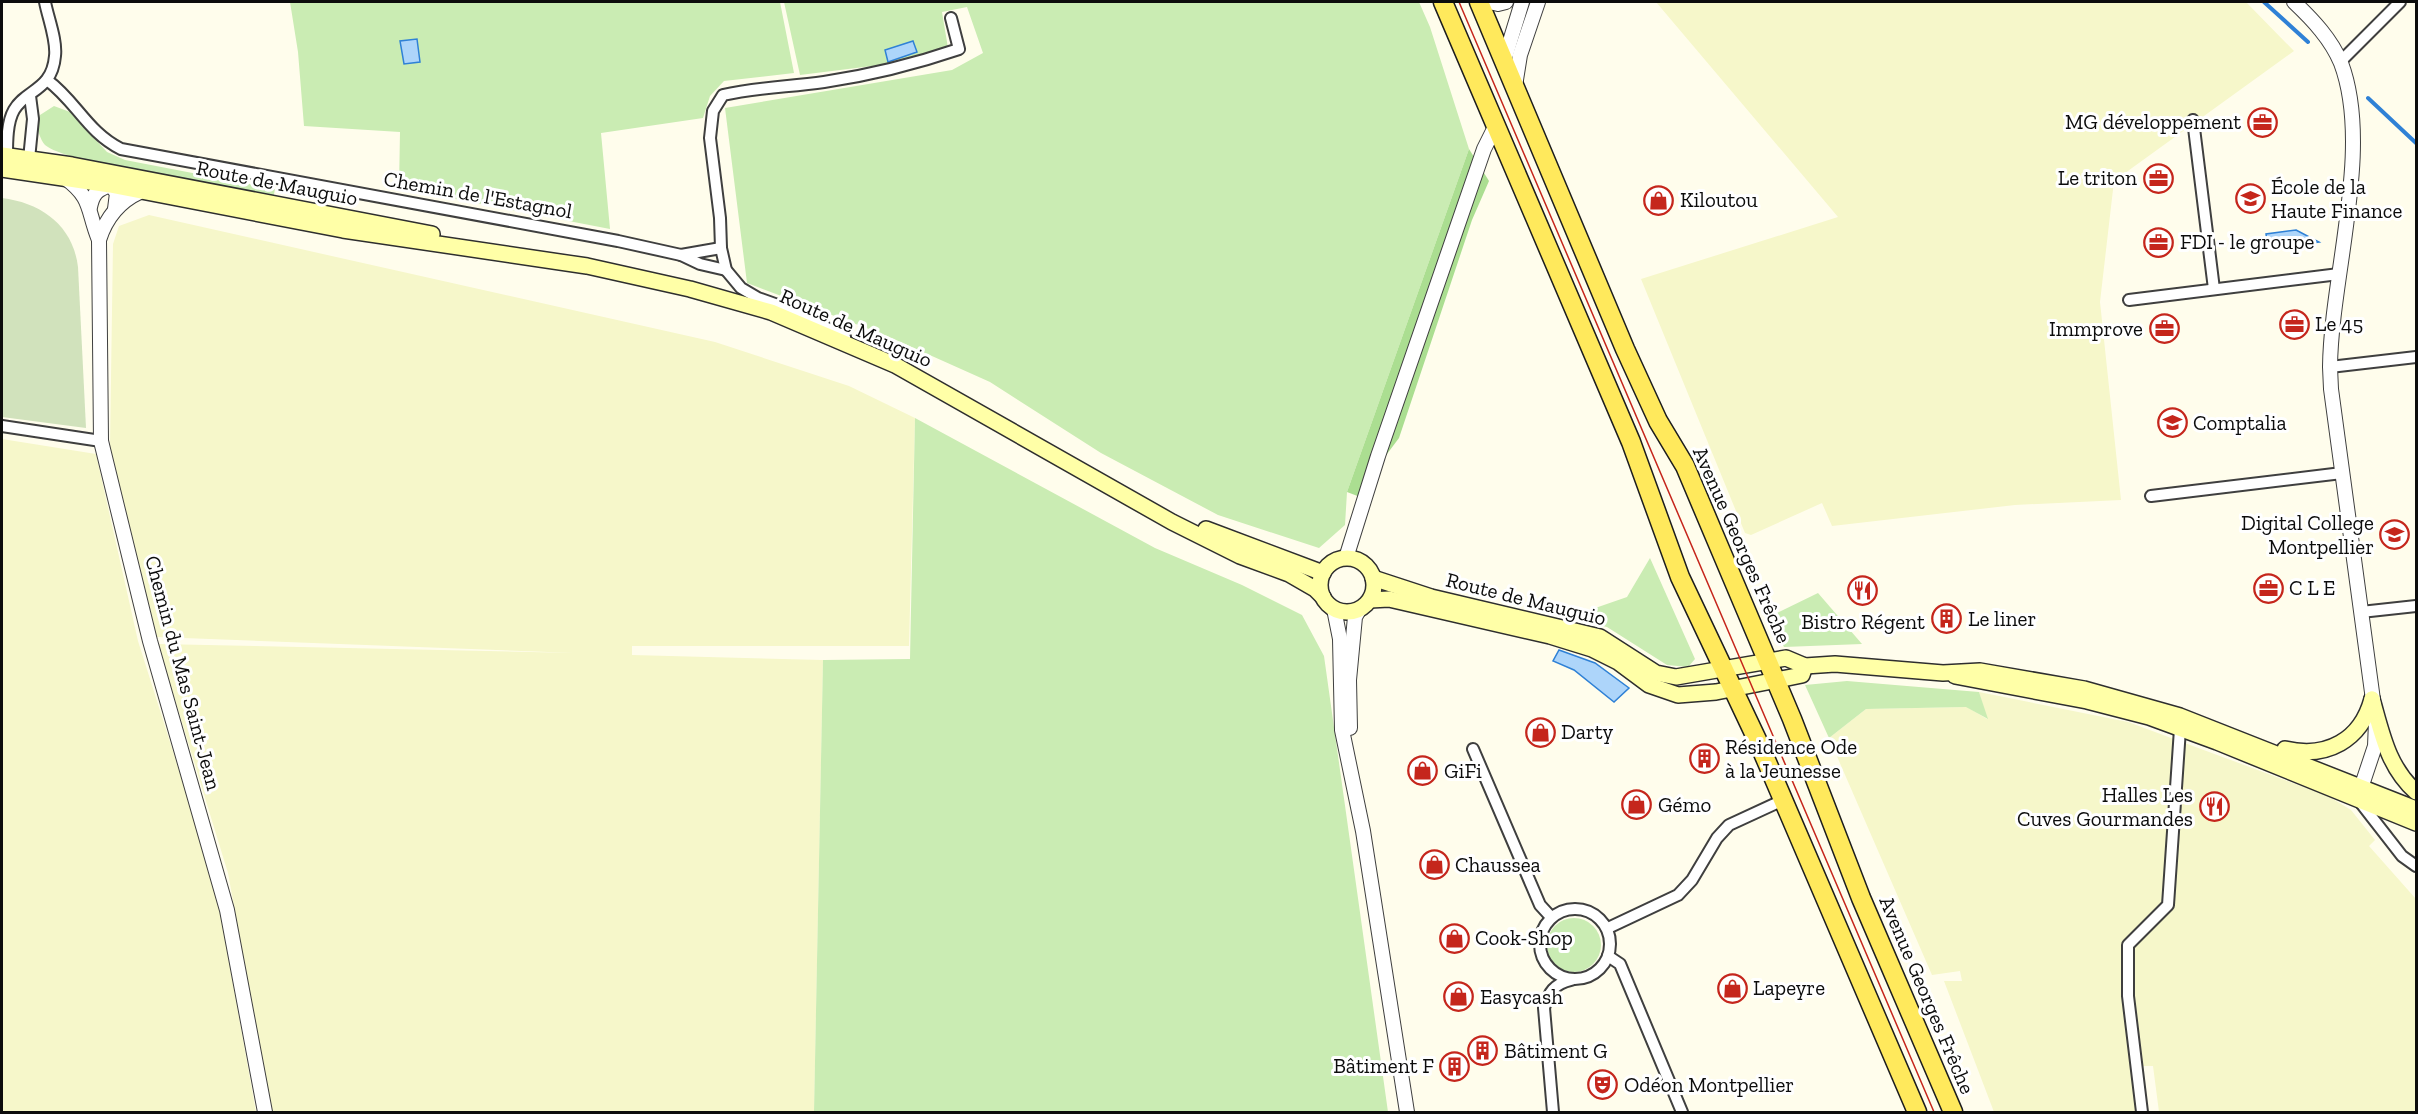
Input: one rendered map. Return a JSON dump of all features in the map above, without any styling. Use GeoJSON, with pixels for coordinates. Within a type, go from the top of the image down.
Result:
{"type":"FeatureCollection","features":[{"type":"Feature","properties":{"kind":"main road"},"geometry":{"type":"LineString","coordinates":[[1443,2],[1644,474],[1665,540],[1783,800],[1917,1113]]}},
{"type":"Feature","properties":{"kind":"main road","name":"Avenue Georges Frêche"},"geometry":{"type":"LineString","coordinates":[[1479,2],[1625,349],[1658,422],[1685,466],[1768,661],[1862,898],[1953,1113]]}},
{"type":"Feature","properties":{"kind":"main road"},"geometry":{"type":"LineString","coordinates":[[1475,75],[1504,61]]}},
{"type":"Feature","properties":{"kind":"main road"},"geometry":{"type":"LineString","coordinates":[[1486,101],[1515,86]]}},
{"type":"Feature","properties":{"kind":"main road"},"geometry":{"type":"LineString","coordinates":[[4,162],[29,159]]}},
{"type":"Feature","properties":{"kind":"main road","name":"Route de Mauguio"},"geometry":{"type":"LineString","coordinates":[[29,159],[111,179],[521,251],[543,259]]}},
{"type":"Feature","properties":{"kind":"main road","name":"Route de Mauguio"},"geometry":{"type":"LineString","coordinates":[[4,162],[65,178],[111,179],[140,192],[343,231],[518,258],[543,259],[649,279],[761,310],[843,341],[895,364],[1129,497],[1240,556],[1289,574],[1315,589],[1323,597]]}},
{"type":"Feature","properties":{"kind":"main road","name":"Route de Mauguio"},"geometry":{"type":"LineString","coordinates":[[1129,497],[1323,573]]}},
{"type":"Feature","properties":{"kind":"main road"},"geometry":{"type":"LineString","coordinates":[[1346,558],[1363,563],[1373,578],[1364,605],[1342,612],[1334,609],[1323,597],[1320,589],[1323,573],[1332,562],[1346,558]]}},
{"type":"Feature","properties":{"kind":"main road","name":"Route de Mauguio"},"geometry":{"type":"LineString","coordinates":[[1364,605],[1389,599],[1550,636],[1605,655],[1666,693],[1693,695],[1776,681],[1802,675],[1805,666],[1786,658],[1676,677],[1656,673],[1600,637],[1431,597],[1373,578]]}},
{"type":"Feature","properties":{"kind":"main road"},"geometry":{"type":"LineString","coordinates":[[1805,666],[1835,664],[1943,673],[1980,671],[2084,688],[2360,793],[2394,800],[2416,809]]}},
{"type":"Feature","properties":{"kind":"main road"},"geometry":{"type":"LineString","coordinates":[[2180,723],[2204,720],[2282,748],[2299,752],[2316,751],[2348,739],[2360,728],[2372,699]]}},
{"type":"Feature","properties":{"kind":"main road"},"geometry":{"type":"LineString","coordinates":[[2372,699],[2388,754],[2397,772],[2416,792]]}},
{"type":"Feature","properties":{"kind":"main road"},"geometry":{"type":"LineString","coordinates":[[2180,723],[2217,742],[2228,740],[2360,793],[2416,823]]}},
{"type":"Feature","properties":{"kind":"street"},"geometry":{"type":"LineString","coordinates":[[4,162],[15,108],[47,80],[56,53],[45,2]]}},
{"type":"Feature","properties":{"kind":"street"},"geometry":{"type":"LineString","coordinates":[[1489,2],[1498,4],[1506,2]]}},
{"type":"Feature","properties":{"kind":"street"},"geometry":{"type":"LineString","coordinates":[[1504,61],[1522,2]]}},
{"type":"Feature","properties":{"kind":"street"},"geometry":{"type":"LineString","coordinates":[[1515,86],[1520,55],[1538,2]]}},
{"type":"Feature","properties":{"kind":"street"},"geometry":{"type":"LineString","coordinates":[[2294,2],[2316,23],[2340,62],[2351,96],[2354,139],[2330,367],[2376,722],[2375,746],[2360,793],[2402,856],[2416,866]]}},
{"type":"Feature","properties":{"kind":"street"},"geometry":{"type":"LineString","coordinates":[[2340,62],[2400,2]]}},
{"type":"Feature","properties":{"kind":"street"},"geometry":{"type":"LineString","coordinates":[[895,364],[827,327],[758,298],[741,288],[726,270],[721,248],[720,218],[710,138],[713,111],[723,95],[757,87],[822,82],[908,66],[959,49],[951,18]]}},
{"type":"Feature","properties":{"kind":"street","name":"Chemin de l'Estagnol"},"geometry":{"type":"LineString","coordinates":[[47,80],[58,88],[104,140],[121,149],[516,222],[681,255],[700,264],[726,270]]}},
{"type":"Feature","properties":{"kind":"street"},"geometry":{"type":"LineString","coordinates":[[29,159],[33,119],[30,96]]}},
{"type":"Feature","properties":{"kind":"street"},"geometry":{"type":"LineString","coordinates":[[2193,120],[2214,289]]}},
{"type":"Feature","properties":{"kind":"street"},"geometry":{"type":"LineString","coordinates":[[1346,558],[1378,456],[1484,149],[1496,125]]}},
{"type":"Feature","properties":{"kind":"street","name":"Chemin du Mas Saint-Jean"},"geometry":{"type":"LineString","coordinates":[[65,178],[80,189],[90,207],[99,240],[101,441],[150,641],[227,910],[264,1113]]}},
{"type":"Feature","properties":{"kind":"street"},"geometry":{"type":"LineString","coordinates":[[90,207],[92,195],[111,179],[117,193],[115,209]]}},
{"type":"Feature","properties":{"kind":"street","name":"Chemin du Mas Saint-Jean"},"geometry":{"type":"LineString","coordinates":[[99,240],[104,225],[115,209],[140,192]]}},
{"type":"Feature","properties":{"kind":"street","name":"Chemin de l'Estagnol"},"geometry":{"type":"LineString","coordinates":[[681,255],[721,248]]}},
{"type":"Feature","properties":{"kind":"street"},"geometry":{"type":"LineString","coordinates":[[2129,300],[2339,273]]}},
{"type":"Feature","properties":{"kind":"street"},"geometry":{"type":"LineString","coordinates":[[2330,367],[2416,357]]}},
{"type":"Feature","properties":{"kind":"street"},"geometry":{"type":"LineString","coordinates":[[2,426],[101,441]]}},
{"type":"Feature","properties":{"kind":"street"},"geometry":{"type":"LineString","coordinates":[[2151,496],[2342,473]]}},
{"type":"Feature","properties":{"kind":"street"},"geometry":{"type":"LineString","coordinates":[[1351,766],[1350,680],[1355,617],[1364,605]]}},
{"type":"Feature","properties":{"kind":"street"},"geometry":{"type":"LineString","coordinates":[[2361,612],[2416,606]]}},
{"type":"Feature","properties":{"kind":"street"},"geometry":{"type":"LineString","coordinates":[[1334,609],[1340,639],[1342,730],[1351,766],[1405,1113]]}},
{"type":"Feature","properties":{"kind":"street"},"geometry":{"type":"LineString","coordinates":[[2142,1113],[2128,996],[2128,945],[2168,905],[2180,723]]}},
{"type":"Feature","properties":{"kind":"street"},"geometry":{"type":"LineString","coordinates":[[1473,749],[1540,905],[1551,917]]}},
{"type":"Feature","properties":{"kind":"street"},"geometry":{"type":"LineString","coordinates":[[1608,928],[1673,898],[1692,880],[1717,838],[1729,825],[1783,800]]}},
{"type":"Feature","properties":{"kind":"street"},"geometry":{"type":"LineString","coordinates":[[1553,1113],[1544,1008],[1548,994],[1557,985],[1594,973],[1608,956],[1610,946],[1608,928],[1595,914],[1579,908],[1569,909],[1551,917],[1541,934],[1541,954],[1552,971],[1573,979]]}},
{"type":"Feature","properties":{"kind":"street"},"geometry":{"type":"LineString","coordinates":[[1608,956],[1620,964],[1682,1113]]}},
{"type":"Feature","properties":{"kind":"green space"},"geometry":{"type":"Polygon","coordinates":[[[290,2],[780,2],[794,73],[724,81],[710,96],[703,118],[601,133],[610,229],[399,188],[400,132],[304,126],[298,52],[290,2]]]}},
{"type":"Feature","properties":{"kind":"green space"},"geometry":{"type":"Polygon","coordinates":[[[784,2],[1419,2],[1430,27],[1469,149],[1347,492],[1345,525],[1319,548],[1218,515],[1101,453],[990,382],[885,335],[747,283],[725,108],[952,70],[983,53],[967,7],[942,12],[948,48],[904,62],[800,75],[784,2]]]}},
{"type":"Feature","properties":{"kind":"green space"},"geometry":{"type":"Polygon","coordinates":[[[1656,2],[2246,2],[2294,51],[2114,181],[2100,302],[2121,500],[2015,505],[1832,526],[1822,503],[1751,535],[1745,533],[1641,279],[1838,217],[1656,2]]]}},
{"type":"Feature","properties":{"kind":"green space"},"geometry":{"type":"Polygon","coordinates":[[[54,106],[70,112],[107,152],[125,160],[275,189],[273,199],[117,168],[60,152],[45,145],[37,124],[40,115],[54,106]]]}},
{"type":"Feature","properties":{"kind":"green space"},"geometry":{"type":"Polygon","coordinates":[[[1469,149],[1489,181],[1472,220],[1399,438],[1384,458],[1368,500],[1347,492],[1469,149]]]}},
{"type":"Feature","properties":{"kind":"green space"},"geometry":{"type":"Polygon","coordinates":[[[2,198],[30,205],[53,219],[70,240],[75,252],[78,267],[86,428],[2,417],[2,198]]]}},
{"type":"Feature","properties":{"kind":"green space"},"geometry":{"type":"Polygon","coordinates":[[[149,215],[715,342],[849,386],[915,418],[909,646],[632,646],[632,655],[823,660],[814,1112],[271,1112],[228,873],[158,644],[575,653],[157,637],[110,446],[113,244],[119,226],[149,215]]]}},
{"type":"Feature","properties":{"kind":"green space"},"geometry":{"type":"Polygon","coordinates":[[[915,418],[1155,548],[1242,585],[1302,615],[1324,656],[1388,1112],[814,1112],[823,660],[910,659],[915,418]]]}},
{"type":"Feature","properties":{"kind":"green space"},"geometry":{"type":"Polygon","coordinates":[[[2,439],[96,454],[138,641],[215,884],[256,1112],[2,1112],[2,439]]]}},
{"type":"Feature","properties":{"kind":"green space"},"geometry":{"type":"Polygon","coordinates":[[[1650,558],[1695,659],[1688,667],[1667,665],[1607,627],[1579,621],[1578,614],[1627,597],[1650,558]]]}},
{"type":"Feature","properties":{"kind":"green space"},"geometry":{"type":"Polygon","coordinates":[[[1818,593],[1862,644],[1784,647],[1769,617],[1818,593]]]}},
{"type":"Feature","properties":{"kind":"green space"},"geometry":{"type":"Polygon","coordinates":[[[1847,681],[1979,692],[1988,719],[1966,707],[1866,709],[1829,738],[1805,685],[1847,681]]]}},
{"type":"Feature","properties":{"kind":"green space"},"geometry":{"type":"Polygon","coordinates":[[[1979,692],[2128,722],[2328,796],[2351,810],[2375,840],[2369,846],[2416,899],[2416,1112],[2159,1112],[2153,1066],[2133,1066],[2139,1112],[1994,1112],[1944,981],[1962,981],[1960,971],[1932,975],[1829,738],[1866,709],[1967,707],[1987,719],[1979,692]]]}},
{"type":"Feature","properties":{"kind":"green space"},"geometry":{"type":"Polygon","coordinates":[[[1569,918],[1579,918],[1589,922],[1597,930],[1601,945],[1597,960],[1589,968],[1579,972],[1569,972],[1559,968],[1551,960],[1547,950],[1547,940],[1551,930],[1559,922],[1569,918]]]}},
{"type":"Feature","properties":{"kind":"water"},"geometry":{"type":"Polygon","coordinates":[[[417,39],[420,62],[404,64],[400,41],[417,39]]]}},
{"type":"Feature","properties":{"kind":"water"},"geometry":{"type":"Polygon","coordinates":[[[913,41],[917,52],[888,62],[885,50],[913,41]]]}},
{"type":"Feature","properties":{"kind":"water"},"geometry":{"type":"Polygon","coordinates":[[[2296,230],[2319,242],[2268,249],[2266,234],[2296,230]]]}},
{"type":"Feature","properties":{"kind":"water"},"geometry":{"type":"Polygon","coordinates":[[[1559,650],[1595,663],[1629,688],[1614,702],[1574,670],[1553,661],[1559,650]]]}},
{"type":"Feature","properties":{"kind":"waterway"},"geometry":{"type":"LineString","coordinates":[[2264,2],[2308,42]]}},
{"type":"Feature","properties":{"kind":"waterway"},"geometry":{"type":"LineString","coordinates":[[2368,98],[2416,143]]}},
{"type":"Feature","properties":{"kind":"tram line"},"geometry":{"type":"LineString","coordinates":[[1459,2],[1934,1112]]}},
{"type":"Feature","properties":{"kind":"place","name":"MG développement"},"geometry":{"type":"Point","coordinates":[2262,122]}},
{"type":"Feature","properties":{"kind":"place","name":"Le triton"},"geometry":{"type":"Point","coordinates":[2158,178]}},
{"type":"Feature","properties":{"kind":"place","name":"École de la Haute Finance"},"geometry":{"type":"Point","coordinates":[2250,199]}},
{"type":"Feature","properties":{"kind":"place","name":"Kiloutou"},"geometry":{"type":"Point","coordinates":[1659,200]}},
{"type":"Feature","properties":{"kind":"place","name":"FDI - le groupe"},"geometry":{"type":"Point","coordinates":[2159,242]}},
{"type":"Feature","properties":{"kind":"place","name":"Le 45"},"geometry":{"type":"Point","coordinates":[2294,324]}},
{"type":"Feature","properties":{"kind":"place","name":"Immprove"},"geometry":{"type":"Point","coordinates":[2164,329]}},
{"type":"Feature","properties":{"kind":"place","name":"Comptalia"},"geometry":{"type":"Point","coordinates":[2172,423]}},
{"type":"Feature","properties":{"kind":"place","name":"Digital College Montpellier"},"geometry":{"type":"Point","coordinates":[2395,535]}},
{"type":"Feature","properties":{"kind":"place","name":"C L E"},"geometry":{"type":"Point","coordinates":[2268,588]}},
{"type":"Feature","properties":{"kind":"place","name":"Bistro Régent"},"geometry":{"type":"Point","coordinates":[1863,591]}},
{"type":"Feature","properties":{"kind":"place","name":"Le liner"},"geometry":{"type":"Point","coordinates":[1947,619]}},
{"type":"Feature","properties":{"kind":"place","name":"Darty"},"geometry":{"type":"Point","coordinates":[1540,732]}},
{"type":"Feature","properties":{"kind":"place","name":"Résidence Ode à la Jeunesse"},"geometry":{"type":"Point","coordinates":[1704,759]}},
{"type":"Feature","properties":{"kind":"place","name":"GiFi"},"geometry":{"type":"Point","coordinates":[1423,771]}},
{"type":"Feature","properties":{"kind":"place","name":"Gémo"},"geometry":{"type":"Point","coordinates":[1637,805]}},
{"type":"Feature","properties":{"kind":"place","name":"Halles Les Cuves Gourmandes"},"geometry":{"type":"Point","coordinates":[2214,807]}},
{"type":"Feature","properties":{"kind":"place","name":"Chaussea"},"geometry":{"type":"Point","coordinates":[1434,865]}},
{"type":"Feature","properties":{"kind":"place","name":"Cook-Shop"},"geometry":{"type":"Point","coordinates":[1454,938]}},
{"type":"Feature","properties":{"kind":"place","name":"Lapeyre"},"geometry":{"type":"Point","coordinates":[1732,988]}},
{"type":"Feature","properties":{"kind":"place","name":"Easycash"},"geometry":{"type":"Point","coordinates":[1459,997]}},
{"type":"Feature","properties":{"kind":"place","name":"Bâtiment G"},"geometry":{"type":"Point","coordinates":[1483,1051]}},
{"type":"Feature","properties":{"kind":"place","name":"Bâtiment F"},"geometry":{"type":"Point","coordinates":[1455,1066]}},
{"type":"Feature","properties":{"kind":"place","name":"Odéon Montpellier"},"geometry":{"type":"Point","coordinates":[1603,1085]}}]}
